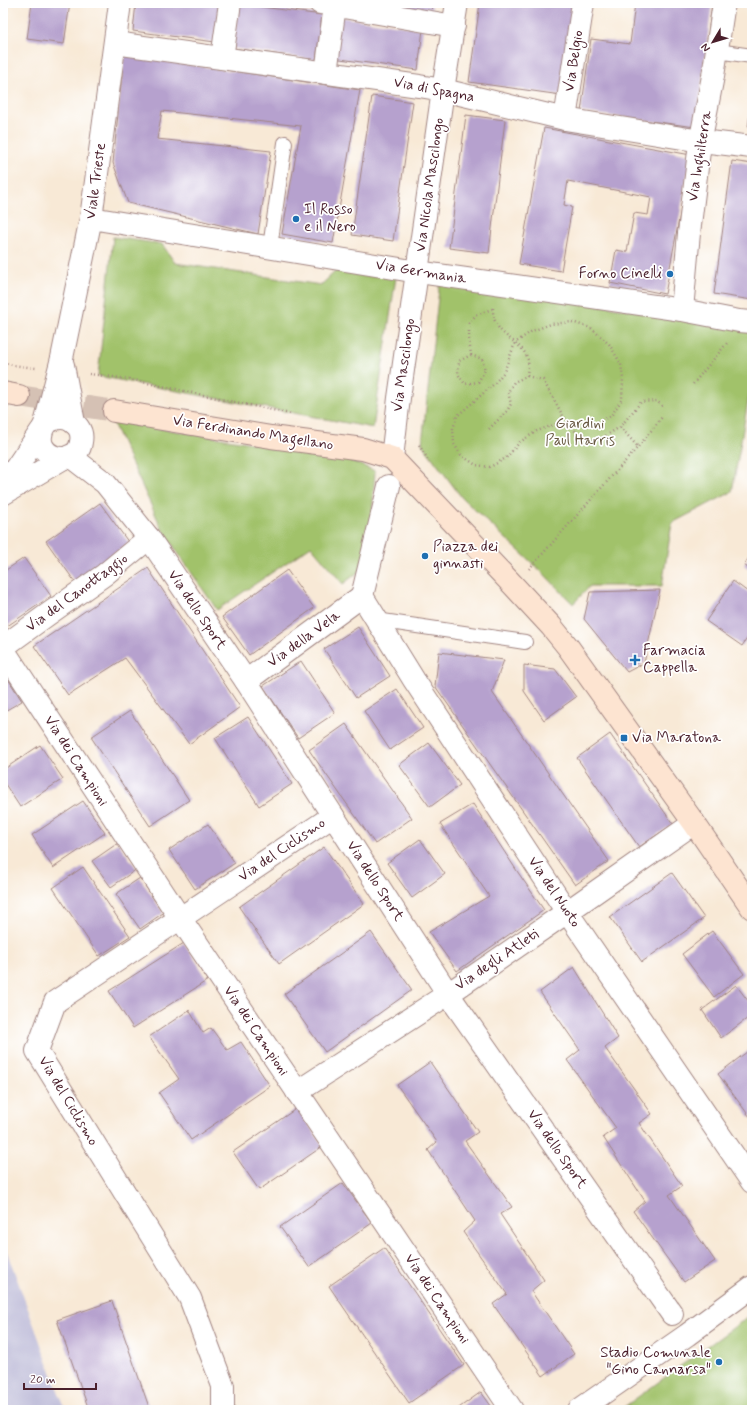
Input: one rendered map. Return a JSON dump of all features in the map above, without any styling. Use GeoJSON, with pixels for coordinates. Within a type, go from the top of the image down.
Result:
{"type":"FeatureCollection","features":[{"type":"Feature","properties":{"kind":"street","name":"Viale Trieste"},"geometry":{"type":"LineString","coordinates":[[53,363],[74,423],[79,429],[82,437],[81,445],[76,452],[66,458],[54,458],[47,453],[42,447],[40,439],[53,363],[91,218],[120,3]]}},
{"type":"Feature","properties":{"kind":"street"},"geometry":{"type":"LineString","coordinates":[[222,58],[230,3]]}},
{"type":"Feature","properties":{"kind":"street","name":"Via Nicola Mascilongo"},"geometry":{"type":"LineString","coordinates":[[418,272],[443,90],[457,3]]}},
{"type":"Feature","properties":{"kind":"street","name":"Via Belgio"},"geometry":{"type":"LineString","coordinates":[[565,119],[583,3]]}},
{"type":"Feature","properties":{"kind":"street","name":"Via Inghilterra"},"geometry":{"type":"LineString","coordinates":[[682,310],[689,233],[701,141],[724,3]]}},
{"type":"Feature","properties":{"kind":"street"},"geometry":{"type":"LineString","coordinates":[[326,73],[328,4],[454,26]]}},
{"type":"Feature","properties":{"kind":"street","name":"Via di Spagna"},"geometry":{"type":"LineString","coordinates":[[115,44],[443,90],[565,119],[701,141],[752,147]]}},
{"type":"Feature","properties":{"kind":"street","name":"Via Germania"},"geometry":{"type":"LineString","coordinates":[[91,218],[418,272],[682,310],[746,322]]}},
{"type":"Feature","properties":{"kind":"street","name":"Via Mascilongo"},"geometry":{"type":"LineString","coordinates":[[392,458],[399,398],[418,272]]}},
{"type":"Feature","properties":{"kind":"street","name":"Via Ferdinando Magellano"},"geometry":{"type":"LineString","coordinates":[[114,410],[264,436],[363,449],[392,458]]}},
{"type":"Feature","properties":{"kind":"street"},"geometry":{"type":"LineString","coordinates":[[3,487],[43,428],[52,419],[60,417],[68,418],[74,423]]}},
{"type":"Feature","properties":{"kind":"street"},"geometry":{"type":"LineString","coordinates":[[3,494],[66,458]]}},
{"type":"Feature","properties":{"kind":"street","name":"Via dello Sport"},"geometry":{"type":"LineString","coordinates":[[66,458],[105,483],[149,538],[246,681],[448,994],[672,1314]]}},
{"type":"Feature","properties":{"kind":"street"},"geometry":{"type":"LineString","coordinates":[[392,458],[513,585],[551,626],[568,647],[694,823],[752,908]]}},
{"type":"Feature","properties":{"kind":"street"},"geometry":{"type":"LineString","coordinates":[[362,596],[388,486]]}},
{"type":"Feature","properties":{"kind":"street","name":"Via del Canottaggio"},"geometry":{"type":"LineString","coordinates":[[3,648],[104,575],[149,538]]}},
{"type":"Feature","properties":{"kind":"street","name":"Via del Nuoto"},"geometry":{"type":"LineString","coordinates":[[362,596],[414,680],[567,912],[752,1182]]}},
{"type":"Feature","properties":{"kind":"street","name":"Via della Vela"},"geometry":{"type":"LineString","coordinates":[[246,681],[362,596]]}},
{"type":"Feature","properties":{"kind":"street","name":"Via dei Campioni"},"geometry":{"type":"LineString","coordinates":[[3,648],[180,918],[512,1410]]}},
{"type":"Feature","properties":{"kind":"street","name":"Via del Ciclismo"},"geometry":{"type":"LineString","coordinates":[[223,1410],[223,1386],[190,1298],[37,1051],[55,1002],[333,816]]}},
{"type":"Feature","properties":{"kind":"street","name":"Via degli Atleti"},"geometry":{"type":"LineString","coordinates":[[297,1092],[448,994],[694,823]]}},
{"type":"Feature","properties":{"kind":"street"},"geometry":{"type":"LineString","coordinates":[[579,1410],[687,1335],[752,1287]]}},
{"type":"Feature","properties":{"kind":"lane"},"geometry":{"type":"LineString","coordinates":[[717,51],[752,56]]}},
{"type":"Feature","properties":{"kind":"lane"},"geometry":{"type":"LineString","coordinates":[[270,247],[285,143]]}},
{"type":"Feature","properties":{"kind":"lane"},"geometry":{"type":"LineString","coordinates":[[376,620],[525,642]]}},
{"type":"Feature","properties":{"kind":"path"},"geometry":{"type":"LineString","coordinates":[[497,283],[492,309],[493,319],[500,331],[523,350],[528,361],[527,376]]}},
{"type":"Feature","properties":{"kind":"path"},"geometry":{"type":"LineString","coordinates":[[471,354],[469,323],[476,315],[492,309]]}},
{"type":"Feature","properties":{"kind":"path"},"geometry":{"type":"LineString","coordinates":[[572,322],[592,328],[609,344],[621,364],[623,379],[622,399],[611,416],[593,424],[571,425],[559,423],[537,431],[520,442],[506,458],[490,467],[476,465],[461,455],[454,444],[453,429],[457,416],[494,384],[504,372],[515,343],[532,331],[551,324],[572,322]]}},
{"type":"Feature","properties":{"kind":"path"},"geometry":{"type":"LineString","coordinates":[[693,384],[746,322]]}},
{"type":"Feature","properties":{"kind":"path"},"geometry":{"type":"LineString","coordinates":[[471,354],[482,359],[485,370],[478,382],[465,384],[458,374],[460,361],[471,354]]}},
{"type":"Feature","properties":{"kind":"path"},"geometry":{"type":"LineString","coordinates":[[3,362],[12,365],[53,363]]}},
{"type":"Feature","properties":{"kind":"path"},"geometry":{"type":"LineString","coordinates":[[83,373],[129,379],[292,415]]}},
{"type":"Feature","properties":{"kind":"path"},"geometry":{"type":"LineString","coordinates":[[489,428],[507,412],[511,404],[508,392],[514,382],[527,376],[543,380],[548,392],[563,416],[580,437],[597,441],[620,427],[641,402],[657,400],[663,407]]}},
{"type":"Feature","properties":{"kind":"path"},"geometry":{"type":"LineString","coordinates":[[523,564],[530,571],[638,447],[663,416]]}},
{"type":"Feature","properties":{"kind":"path"},"geometry":{"type":"LineString","coordinates":[[620,427],[638,447]]}},
{"type":"Feature","properties":{"kind":"path"},"geometry":{"type":"LineString","coordinates":[[419,439],[419,446],[432,465]]}},
{"type":"Feature","properties":{"kind":"shaded area"},"geometry":{"type":"Polygon","coordinates":[[[3,1241],[57,1388],[66,1410],[3,1410],[3,1241]]]}},
{"type":"Feature","properties":{"kind":"green space"},"geometry":{"type":"Polygon","coordinates":[[[113,237],[162,244],[175,263],[321,285],[339,268],[396,277],[373,428],[98,376],[113,237]]]}},
{"type":"Feature","properties":{"kind":"green space","name":"Giardini Paul Harris"},"geometry":{"type":"Polygon","coordinates":[[[440,280],[752,329],[752,379],[732,492],[672,523],[662,586],[590,586],[573,604],[544,574],[462,498],[422,444],[440,280]]]}},
{"type":"Feature","properties":{"kind":"green space"},"geometry":{"type":"Polygon","coordinates":[[[112,421],[341,457],[375,471],[369,564],[343,584],[311,546],[217,610],[163,531],[112,421]]]}},
{"type":"Feature","properties":{"kind":"green space","name":"Stadio Comunale \"Gino Cannarsa\""},"geometry":{"type":"Polygon","coordinates":[[[752,1314],[752,1410],[620,1410],[752,1314]]]}},
{"type":"Feature","properties":{"kind":"building"},"geometry":{"type":"Polygon","coordinates":[[[32,3],[70,3],[64,44],[27,39],[32,3]]]}},
{"type":"Feature","properties":{"kind":"building"},"geometry":{"type":"Polygon","coordinates":[[[136,3],[220,4],[215,42],[133,31],[136,3]]]}},
{"type":"Feature","properties":{"kind":"building"},"geometry":{"type":"Polygon","coordinates":[[[377,3],[432,3],[431,15],[377,3]]]}},
{"type":"Feature","properties":{"kind":"building"},"geometry":{"type":"Polygon","coordinates":[[[480,3],[574,3],[561,95],[469,82],[480,3]]]}},
{"type":"Feature","properties":{"kind":"building"},"geometry":{"type":"Polygon","coordinates":[[[635,3],[712,3],[696,127],[581,112],[591,39],[630,44],[635,3]]]}},
{"type":"Feature","properties":{"kind":"building"},"geometry":{"type":"Polygon","coordinates":[[[239,4],[322,15],[316,60],[233,48],[239,4]]]}},
{"type":"Feature","properties":{"kind":"building"},"geometry":{"type":"Polygon","coordinates":[[[339,17],[423,29],[418,70],[333,58],[339,17]]]}},
{"type":"Feature","properties":{"kind":"building"},"geometry":{"type":"Polygon","coordinates":[[[124,55],[360,90],[333,243],[282,234],[301,126],[162,111],[157,139],[271,151],[258,234],[128,203],[113,163],[124,55]]]}},
{"type":"Feature","properties":{"kind":"building"},"geometry":{"type":"Polygon","coordinates":[[[372,96],[413,102],[393,241],[352,235],[372,96]]]}},
{"type":"Feature","properties":{"kind":"building"},"geometry":{"type":"Polygon","coordinates":[[[751,105],[752,127],[748,127],[751,105]]]}},
{"type":"Feature","properties":{"kind":"building"},"geometry":{"type":"Polygon","coordinates":[[[466,115],[505,120],[489,253],[449,248],[466,115]]]}},
{"type":"Feature","properties":{"kind":"building"},"geometry":{"type":"Polygon","coordinates":[[[544,128],[691,155],[665,294],[610,283],[616,250],[627,252],[634,213],[648,215],[651,197],[568,181],[564,205],[572,207],[561,271],[519,264],[544,128]]]}},
{"type":"Feature","properties":{"kind":"building"},"geometry":{"type":"Polygon","coordinates":[[[732,161],[752,164],[752,300],[714,294],[732,161]]]}},
{"type":"Feature","properties":{"kind":"building"},"geometry":{"type":"Polygon","coordinates":[[[100,503],[129,543],[75,582],[46,541],[100,503]]]}},
{"type":"Feature","properties":{"kind":"building"},"geometry":{"type":"Polygon","coordinates":[[[752,553],[752,571],[744,565],[752,553]]]}},
{"type":"Feature","properties":{"kind":"building"},"geometry":{"type":"Polygon","coordinates":[[[24,558],[51,596],[3,629],[3,572],[24,558]]]}},
{"type":"Feature","properties":{"kind":"building"},"geometry":{"type":"Polygon","coordinates":[[[148,568],[240,707],[189,744],[125,658],[68,695],[34,646],[148,568]]]}},
{"type":"Feature","properties":{"kind":"building"},"geometry":{"type":"Polygon","coordinates":[[[287,570],[314,608],[249,655],[222,617],[287,570]]]}},
{"type":"Feature","properties":{"kind":"building"},"geometry":{"type":"Polygon","coordinates":[[[733,581],[752,595],[752,631],[742,646],[706,621],[733,581]]]}},
{"type":"Feature","properties":{"kind":"building"},"geometry":{"type":"Polygon","coordinates":[[[660,590],[644,663],[627,672],[584,619],[590,592],[660,590]]]}},
{"type":"Feature","properties":{"kind":"building"},"geometry":{"type":"Polygon","coordinates":[[[358,627],[390,676],[356,698],[324,649],[358,627]]]}},
{"type":"Feature","properties":{"kind":"building"},"geometry":{"type":"Polygon","coordinates":[[[439,652],[504,660],[492,692],[609,861],[575,885],[435,686],[439,652]]]}},
{"type":"Feature","properties":{"kind":"building"},"geometry":{"type":"Polygon","coordinates":[[[301,661],[335,713],[298,738],[263,686],[301,661]]]}},
{"type":"Feature","properties":{"kind":"building"},"geometry":{"type":"Polygon","coordinates":[[[524,665],[555,669],[576,697],[544,720],[524,691],[524,665]]]}},
{"type":"Feature","properties":{"kind":"building"},"geometry":{"type":"Polygon","coordinates":[[[3,671],[22,701],[3,712],[3,671]]]}},
{"type":"Feature","properties":{"kind":"building"},"geometry":{"type":"Polygon","coordinates":[[[397,689],[423,728],[390,750],[364,711],[397,689]]]}},
{"type":"Feature","properties":{"kind":"building"},"geometry":{"type":"Polygon","coordinates":[[[130,711],[189,800],[150,826],[91,737],[130,711]]]}},
{"type":"Feature","properties":{"kind":"building"},"geometry":{"type":"Polygon","coordinates":[[[248,717],[292,784],[259,806],[215,738],[248,717]]]}},
{"type":"Feature","properties":{"kind":"building"},"geometry":{"type":"Polygon","coordinates":[[[346,724],[412,818],[375,844],[309,750],[346,724]]]}},
{"type":"Feature","properties":{"kind":"building"},"geometry":{"type":"Polygon","coordinates":[[[610,734],[673,824],[639,847],[577,758],[610,734]]]}},
{"type":"Feature","properties":{"kind":"building"},"geometry":{"type":"Polygon","coordinates":[[[429,743],[460,785],[430,807],[399,765],[429,743]]]}},
{"type":"Feature","properties":{"kind":"building"},"geometry":{"type":"Polygon","coordinates":[[[40,745],[63,779],[20,807],[3,781],[3,770],[40,745]]]}},
{"type":"Feature","properties":{"kind":"building"},"geometry":{"type":"Polygon","coordinates":[[[83,801],[105,833],[53,868],[32,835],[83,801]]]}},
{"type":"Feature","properties":{"kind":"building"},"geometry":{"type":"Polygon","coordinates":[[[473,804],[544,910],[457,971],[429,932],[489,896],[440,824],[473,804]]]}},
{"type":"Feature","properties":{"kind":"building"},"geometry":{"type":"Polygon","coordinates":[[[208,824],[235,863],[195,889],[169,850],[208,824]]]}},
{"type":"Feature","properties":{"kind":"building"},"geometry":{"type":"Polygon","coordinates":[[[420,839],[445,874],[412,898],[387,863],[420,839]]]}},
{"type":"Feature","properties":{"kind":"building"},"geometry":{"type":"Polygon","coordinates":[[[118,843],[137,869],[111,887],[92,861],[118,843]]]}},
{"type":"Feature","properties":{"kind":"building"},"geometry":{"type":"Polygon","coordinates":[[[324,847],[364,904],[279,964],[239,907],[324,847]]]}},
{"type":"Feature","properties":{"kind":"building"},"geometry":{"type":"Polygon","coordinates":[[[83,867],[130,936],[99,956],[53,888],[83,867]]]}},
{"type":"Feature","properties":{"kind":"building"},"geometry":{"type":"Polygon","coordinates":[[[672,873],[704,918],[642,962],[610,917],[672,873]]]}},
{"type":"Feature","properties":{"kind":"building"},"geometry":{"type":"Polygon","coordinates":[[[140,878],[163,913],[140,929],[116,894],[140,878]]]}},
{"type":"Feature","properties":{"kind":"building"},"geometry":{"type":"Polygon","coordinates":[[[712,931],[744,974],[714,997],[682,954],[712,931]]]}},
{"type":"Feature","properties":{"kind":"building"},"geometry":{"type":"Polygon","coordinates":[[[371,932],[412,990],[325,1052],[284,994],[371,932]]]}},
{"type":"Feature","properties":{"kind":"building"},"geometry":{"type":"Polygon","coordinates":[[[184,943],[208,980],[133,1028],[109,991],[184,943]]]}},
{"type":"Feature","properties":{"kind":"building"},"geometry":{"type":"Polygon","coordinates":[[[574,967],[618,1038],[605,1048],[652,1114],[639,1123],[682,1186],[669,1195],[715,1261],[684,1282],[633,1211],[645,1201],[603,1137],[616,1128],[567,1060],[580,1050],[540,992],[574,967]]]}},
{"type":"Feature","properties":{"kind":"building"},"geometry":{"type":"Polygon","coordinates":[[[736,985],[752,1006],[752,1015],[721,1038],[702,1010],[736,985]]]}},
{"type":"Feature","properties":{"kind":"building"},"geometry":{"type":"Polygon","coordinates":[[[189,1010],[203,1033],[211,1028],[227,1050],[241,1042],[270,1086],[191,1140],[159,1093],[179,1079],[149,1037],[189,1010]]]}},
{"type":"Feature","properties":{"kind":"building"},"geometry":{"type":"Polygon","coordinates":[[[752,1048],[752,1115],[750,1117],[718,1074],[752,1048]]]}},
{"type":"Feature","properties":{"kind":"building"},"geometry":{"type":"Polygon","coordinates":[[[430,1062],[478,1132],[465,1141],[512,1207],[500,1214],[544,1280],[531,1291],[574,1354],[543,1376],[493,1304],[507,1294],[463,1232],[475,1221],[428,1150],[437,1142],[397,1085],[430,1062]]]}},
{"type":"Feature","properties":{"kind":"building"},"geometry":{"type":"Polygon","coordinates":[[[297,1108],[323,1146],[259,1190],[233,1152],[297,1108]]]}},
{"type":"Feature","properties":{"kind":"building"},"geometry":{"type":"Polygon","coordinates":[[[343,1183],[372,1223],[309,1267],[280,1227],[343,1183]]]}},
{"type":"Feature","properties":{"kind":"building"},"geometry":{"type":"Polygon","coordinates":[[[384,1248],[464,1365],[409,1403],[329,1286],[384,1248]]]}},
{"type":"Feature","properties":{"kind":"building"},"geometry":{"type":"Polygon","coordinates":[[[112,1301],[150,1410],[89,1410],[57,1320],[112,1301]]]}},
{"type":"Feature","properties":{"kind":"building"},"geometry":{"type":"Polygon","coordinates":[[[481,1392],[494,1410],[456,1410],[481,1392]]]}},
{"type":"Feature","properties":{"kind":"tunnel"},"geometry":{"type":"LineString","coordinates":[[19,396],[114,411]]}},
{"type":"Feature","properties":{"kind":"place","name":"Il Rosso e il Nero"},"geometry":{"type":"Point","coordinates":[296,219]}},
{"type":"Feature","properties":{"kind":"place","name":"Forno Cinelli"},"geometry":{"type":"Point","coordinates":[670,274]}},
{"type":"Feature","properties":{"kind":"place","name":"Piazza dei ginnasti"},"geometry":{"type":"Point","coordinates":[425,556]}},
{"type":"Feature","properties":{"kind":"place","name":"Farmacia Cappella"},"geometry":{"type":"Point","coordinates":[635,660]}},
{"type":"Feature","properties":{"kind":"place","name":"Via Maratona"},"geometry":{"type":"Point","coordinates":[624,738]}},
{"type":"Feature","properties":{"kind":"place","name":"Stadio Comunale \"Gino Cannarsa\""},"geometry":{"type":"Point","coordinates":[719,1362]}}]}
